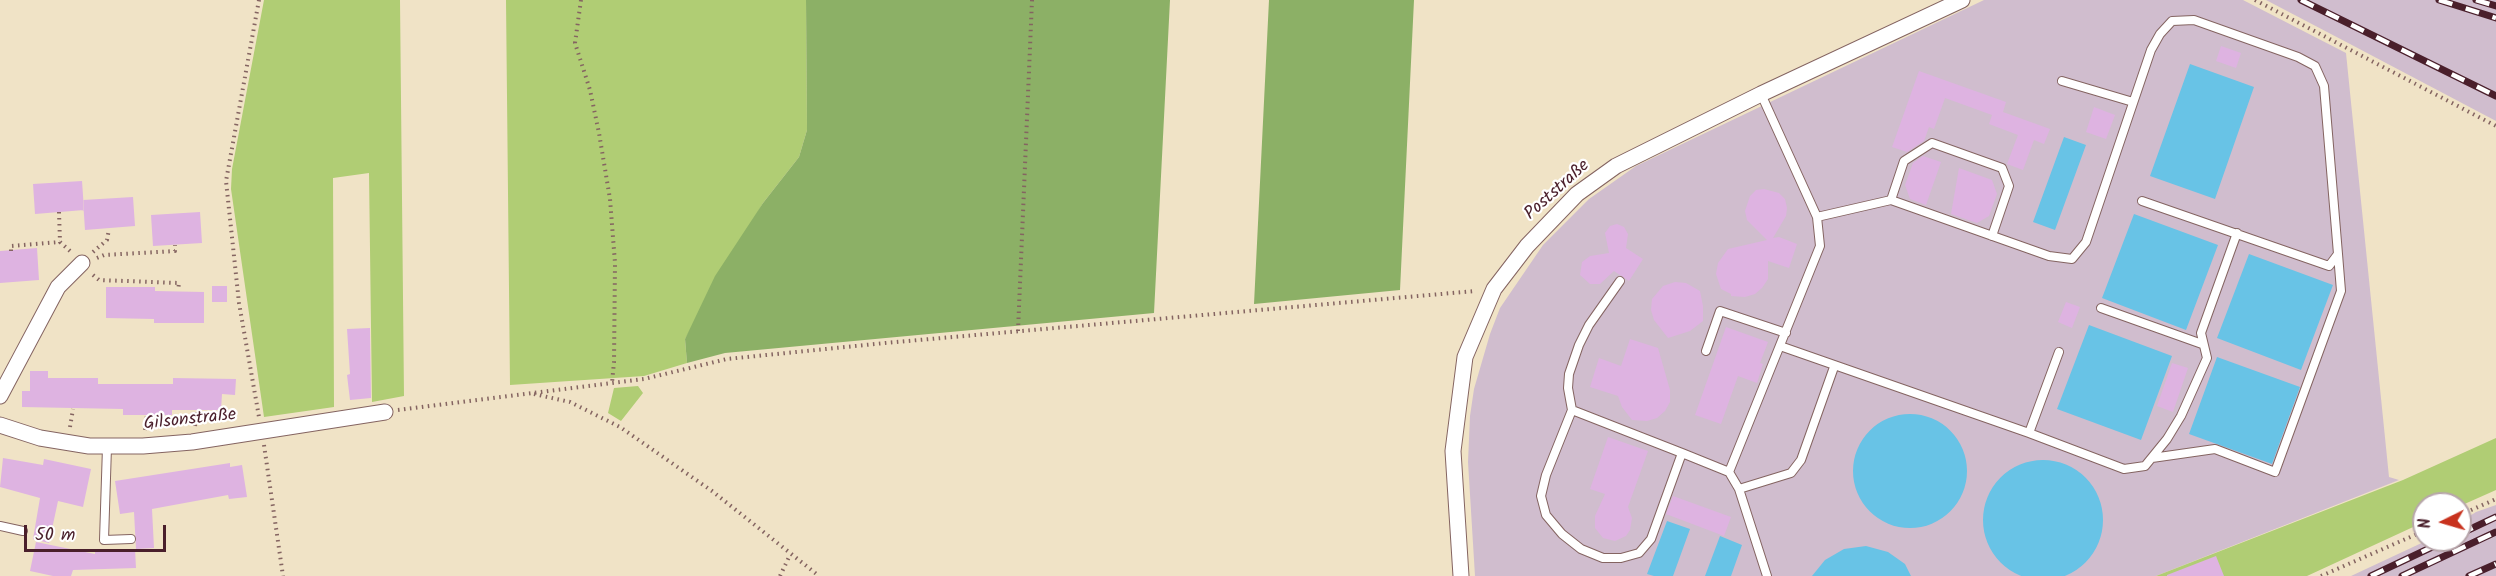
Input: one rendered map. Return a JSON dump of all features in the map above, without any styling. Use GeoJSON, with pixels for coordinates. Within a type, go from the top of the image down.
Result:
{"type":"FeatureCollection","features":[{"type":"Feature","properties":{"kind":"street","name":"Poststraße"},"geometry":{"type":"LineString","coordinates":[[1461,576],[1453,451],[1465,357],[1494,290],[1527,246],[1587,187],[1616,166],[1761,94],[1962,0]]}},
{"type":"Feature","properties":{"kind":"street"},"geometry":{"type":"LineString","coordinates":[[0,396],[58,287],[82,263]]}},
{"type":"Feature","properties":{"kind":"street","name":"Gilsonstraße"},"geometry":{"type":"LineString","coordinates":[[0,425],[40,438],[107,447],[192,442],[385,412]]}},
{"type":"Feature","properties":{"kind":"lane"},"geometry":{"type":"LineString","coordinates":[[1817,217],[1891,200],[2049,256],[2072,259],[2086,242],[2151,50],[2160,34],[2172,21],[2193,20],[2298,57],[2315,66],[2324,86],[2341,291],[2275,472],[2215,449],[2152,458]]}},
{"type":"Feature","properties":{"kind":"lane"},"geometry":{"type":"LineString","coordinates":[[2062,81],[2133,102]]}},
{"type":"Feature","properties":{"kind":"lane"},"geometry":{"type":"LineString","coordinates":[[1729,472],[1820,246],[1817,217],[1761,94]]}},
{"type":"Feature","properties":{"kind":"lane"},"geometry":{"type":"LineString","coordinates":[[1891,200],[1904,161],[1932,144],[2002,168],[2009,186],[1992,236]]}},
{"type":"Feature","properties":{"kind":"lane"},"geometry":{"type":"LineString","coordinates":[[2142,201],[2329,266],[2338,254]]}},
{"type":"Feature","properties":{"kind":"lane"},"geometry":{"type":"LineString","coordinates":[[1780,346],[1834,367],[2030,433],[2124,469],[2145,466],[2167,439],[2181,416],[2207,358],[2201,333],[2237,233]]}},
{"type":"Feature","properties":{"kind":"lane"},"geometry":{"type":"LineString","coordinates":[[1620,282],[1589,325],[1569,374],[1568,388],[1572,410],[1546,475],[1541,496],[1546,515],[1562,534],[1581,549],[1603,558],[1622,558],[1639,553],[1651,539],[1682,453]]}},
{"type":"Feature","properties":{"kind":"lane"},"geometry":{"type":"LineString","coordinates":[[2102,309],[2202,344]]}},
{"type":"Feature","properties":{"kind":"lane"},"geometry":{"type":"LineString","coordinates":[[1706,351],[1720,311],[1786,333]]}},
{"type":"Feature","properties":{"kind":"lane"},"geometry":{"type":"LineString","coordinates":[[2030,433],[2059,352]]}},
{"type":"Feature","properties":{"kind":"lane"},"geometry":{"type":"LineString","coordinates":[[1739,489],[1791,473],[1801,460],[1834,367]]}},
{"type":"Feature","properties":{"kind":"lane"},"geometry":{"type":"LineString","coordinates":[[1572,410],[1729,472],[1739,489],[1767,576]]}},
{"type":"Feature","properties":{"kind":"lane"},"geometry":{"type":"LineString","coordinates":[[107,447],[104,540],[131,539]]}},
{"type":"Feature","properties":{"kind":"lane"},"geometry":{"type":"LineString","coordinates":[[0,526],[23,531]]}},
{"type":"Feature","properties":{"kind":"path"},"geometry":{"type":"LineString","coordinates":[[259,0],[226,181],[239,303],[262,432],[283,576]]}},
{"type":"Feature","properties":{"kind":"path"},"geometry":{"type":"LineString","coordinates":[[581,0],[575,43],[590,90],[610,200],[615,263],[615,351],[612,383]]}},
{"type":"Feature","properties":{"kind":"path"},"geometry":{"type":"LineString","coordinates":[[1018,331],[1032,0]]}},
{"type":"Feature","properties":{"kind":"path"},"geometry":{"type":"LineString","coordinates":[[2255,0],[2496,126]]}},
{"type":"Feature","properties":{"kind":"path"},"geometry":{"type":"LineString","coordinates":[[59,212],[60,242],[99,280],[129,284],[178,283],[178,291]]}},
{"type":"Feature","properties":{"kind":"path"},"geometry":{"type":"LineString","coordinates":[[82,263],[107,240],[109,229]]}},
{"type":"Feature","properties":{"kind":"path"},"geometry":{"type":"LineString","coordinates":[[11,251],[11,246],[60,242]]}},
{"type":"Feature","properties":{"kind":"path"},"geometry":{"type":"LineString","coordinates":[[82,263],[104,255],[175,251],[175,244]]}},
{"type":"Feature","properties":{"kind":"path"},"geometry":{"type":"LineString","coordinates":[[385,412],[644,379],[727,359],[1018,331],[1494,290]]}},
{"type":"Feature","properties":{"kind":"path"},"geometry":{"type":"LineString","coordinates":[[530,394],[570,402],[620,427],[712,491],[819,576]]}},
{"type":"Feature","properties":{"kind":"path"},"geometry":{"type":"LineString","coordinates":[[2472,510],[2496,499]]}},
{"type":"Feature","properties":{"kind":"path"},"geometry":{"type":"LineString","coordinates":[[2321,576],[2412,536]]}},
{"type":"Feature","properties":{"kind":"path"},"geometry":{"type":"LineString","coordinates":[[780,576],[790,555]]}},
{"type":"Feature","properties":{"kind":"shaded area"},"geometry":{"type":"Polygon","coordinates":[[[1984,0],[2243,0],[2346,53],[2389,477],[2399,480],[2156,576],[1475,576],[1468,462],[1474,389],[1500,308],[1543,245],[1589,199],[1636,166],[1984,0]]]}},
{"type":"Feature","properties":{"kind":"shaded area"},"geometry":{"type":"Polygon","coordinates":[[[2266,0],[2496,0],[2496,121],[2350,44],[2266,0]]]}},
{"type":"Feature","properties":{"kind":"shaded area"},"geometry":{"type":"Polygon","coordinates":[[[2496,505],[2496,576],[2351,576],[2412,547],[2412,552],[2472,552],[2472,514],[2496,505]]]}},
{"type":"Feature","properties":{"kind":"green space"},"geometry":{"type":"Polygon","coordinates":[[[264,0],[400,0],[404,396],[372,402],[369,173],[333,178],[334,407],[264,417],[231,189],[232,169],[264,0]]]}},
{"type":"Feature","properties":{"kind":"green space"},"geometry":{"type":"Polygon","coordinates":[[[506,0],[806,0],[807,130],[799,157],[763,203],[685,339],[687,363],[644,376],[510,385],[506,0]]]}},
{"type":"Feature","properties":{"kind":"green space"},"geometry":{"type":"Polygon","coordinates":[[[806,0],[1170,0],[1154,313],[725,353],[687,363],[685,339],[715,276],[763,203],[799,157],[807,130],[806,0]]]}},
{"type":"Feature","properties":{"kind":"green space"},"geometry":{"type":"Polygon","coordinates":[[[1269,0],[1414,0],[1400,290],[1254,304],[1269,0]]]}},
{"type":"Feature","properties":{"kind":"green space"},"geometry":{"type":"Polygon","coordinates":[[[638,386],[643,393],[621,421],[608,413],[614,388],[638,386]]]}},
{"type":"Feature","properties":{"kind":"green space"},"geometry":{"type":"Polygon","coordinates":[[[2496,438],[2496,490],[2472,501],[2472,492],[2412,492],[2412,528],[2307,576],[2156,576],[2403,480],[2496,438]]]}},
{"type":"Feature","properties":{"kind":"water"},"geometry":{"type":"Polygon","coordinates":[[[2190,64],[2254,87],[2215,199],[2150,176],[2190,64]]]}},
{"type":"Feature","properties":{"kind":"water"},"geometry":{"type":"Polygon","coordinates":[[[2064,137],[2086,145],[2055,230],[2033,222],[2064,137]]]}},
{"type":"Feature","properties":{"kind":"water"},"geometry":{"type":"Polygon","coordinates":[[[2134,214],[2218,245],[2186,330],[2102,298],[2134,214]]]}},
{"type":"Feature","properties":{"kind":"water"},"geometry":{"type":"Polygon","coordinates":[[[2249,254],[2333,285],[2301,370],[2217,338],[2249,254]]]}},
{"type":"Feature","properties":{"kind":"water"},"geometry":{"type":"Polygon","coordinates":[[[2089,325],[2172,356],[2141,440],[2057,409],[2089,325]]]}},
{"type":"Feature","properties":{"kind":"water"},"geometry":{"type":"Polygon","coordinates":[[[2217,357],[2300,387],[2272,464],[2189,434],[2217,357]]]}},
{"type":"Feature","properties":{"kind":"water"},"geometry":{"type":"Polygon","coordinates":[[[1910,414],[1932,418],[1950,431],[1963,449],[1967,471],[1963,493],[1950,511],[1932,524],[1910,528],[1888,524],[1870,511],[1857,493],[1853,471],[1857,449],[1870,431],[1888,418],[1910,414]]]}},
{"type":"Feature","properties":{"kind":"water"},"geometry":{"type":"Polygon","coordinates":[[[2043,460],[2066,464],[2085,478],[2099,497],[2103,520],[2099,543],[2085,562],[2066,576],[2043,580],[2020,576],[2001,562],[1987,543],[1983,520],[1987,497],[2001,478],[2020,464],[2043,460]]]}},
{"type":"Feature","properties":{"kind":"water"},"geometry":{"type":"Polygon","coordinates":[[[1667,521],[1690,529],[1673,576],[1647,574],[1667,521]]]}},
{"type":"Feature","properties":{"kind":"water"},"geometry":{"type":"Polygon","coordinates":[[[1720,536],[1742,545],[1731,576],[1705,576],[1720,536]]]}},
{"type":"Feature","properties":{"kind":"water"},"geometry":{"type":"Polygon","coordinates":[[[1866,546],[1888,552],[1905,564],[1911,576],[1812,576],[1825,560],[1844,549],[1866,546]]]}},
{"type":"Feature","properties":{"kind":"building"},"geometry":{"type":"Polygon","coordinates":[[[2221,46],[2241,53],[2236,68],[2216,61],[2221,46]]]}},
{"type":"Feature","properties":{"kind":"building"},"geometry":{"type":"Polygon","coordinates":[[[1919,71],[2006,102],[2003,112],[2050,129],[2044,144],[2034,140],[2023,170],[2007,164],[2018,135],[1989,124],[1992,115],[1945,98],[1934,129],[1929,127],[1924,141],[1907,152],[1892,147],[1919,71]]]}},
{"type":"Feature","properties":{"kind":"building"},"geometry":{"type":"Polygon","coordinates":[[[2094,107],[2115,115],[2106,139],[2086,132],[2094,107]]]}},
{"type":"Feature","properties":{"kind":"building"},"geometry":{"type":"Polygon","coordinates":[[[1923,156],[1941,162],[1926,205],[1910,199],[1905,185],[1913,163],[1923,156]]]}},
{"type":"Feature","properties":{"kind":"building"},"geometry":{"type":"Polygon","coordinates":[[[1959,168],[1992,180],[1997,194],[1989,216],[1977,223],[1951,214],[1959,168]]]}},
{"type":"Feature","properties":{"kind":"building"},"geometry":{"type":"Polygon","coordinates":[[[82,181],[84,210],[35,214],[33,184],[82,181]]]}},
{"type":"Feature","properties":{"kind":"building"},"geometry":{"type":"Polygon","coordinates":[[[1764,189],[1779,193],[1785,199],[1787,208],[1786,216],[1773,238],[1779,237],[1797,244],[1789,268],[1768,261],[1768,279],[1762,288],[1755,294],[1745,297],[1731,296],[1721,289],[1716,274],[1718,263],[1728,249],[1767,240],[1747,220],[1745,211],[1750,196],[1756,190],[1764,189]]]}},
{"type":"Feature","properties":{"kind":"building"},"geometry":{"type":"Polygon","coordinates":[[[133,197],[135,226],[85,230],[83,200],[133,197]]]}},
{"type":"Feature","properties":{"kind":"building"},"geometry":{"type":"Polygon","coordinates":[[[200,212],[202,243],[153,246],[151,215],[200,212]]]}},
{"type":"Feature","properties":{"kind":"building"},"geometry":{"type":"Polygon","coordinates":[[[1617,224],[1624,227],[1628,234],[1626,248],[1643,259],[1629,281],[1614,271],[1600,284],[1590,284],[1580,275],[1582,262],[1590,256],[1609,253],[1605,233],[1610,226],[1617,224]]]}},
{"type":"Feature","properties":{"kind":"building"},"geometry":{"type":"Polygon","coordinates":[[[37,248],[39,280],[0,283],[0,251],[37,248]]]}},
{"type":"Feature","properties":{"kind":"building"},"geometry":{"type":"Polygon","coordinates":[[[1675,282],[1686,283],[1700,291],[1703,321],[1690,331],[1668,338],[1654,320],[1651,310],[1652,299],[1663,286],[1675,282]]]}},
{"type":"Feature","properties":{"kind":"building"},"geometry":{"type":"Polygon","coordinates":[[[212,286],[227,286],[227,302],[212,302],[212,286]]]}},
{"type":"Feature","properties":{"kind":"building"},"geometry":{"type":"Polygon","coordinates":[[[106,287],[155,287],[155,291],[204,292],[204,323],[154,323],[154,319],[106,318],[106,287]]]}},
{"type":"Feature","properties":{"kind":"building"},"geometry":{"type":"Polygon","coordinates":[[[2066,302],[2080,307],[2072,328],[2058,322],[2066,302]]]}},
{"type":"Feature","properties":{"kind":"building"},"geometry":{"type":"Polygon","coordinates":[[[1726,327],[1768,342],[1760,363],[1763,364],[1757,383],[1738,376],[1721,424],[1695,415],[1726,327]]]}},
{"type":"Feature","properties":{"kind":"building"},"geometry":{"type":"Polygon","coordinates":[[[370,328],[371,398],[350,400],[347,375],[350,374],[347,329],[370,328]]]}},
{"type":"Feature","properties":{"kind":"building"},"geometry":{"type":"Polygon","coordinates":[[[1630,339],[1658,348],[1670,390],[1670,402],[1665,411],[1657,418],[1647,421],[1632,420],[1622,407],[1618,396],[1590,387],[1599,358],[1621,366],[1630,339]]]}},
{"type":"Feature","properties":{"kind":"building"},"geometry":{"type":"Polygon","coordinates":[[[2172,363],[2188,368],[2173,412],[2157,406],[2172,363]]]}},
{"type":"Feature","properties":{"kind":"building"},"geometry":{"type":"Polygon","coordinates":[[[30,371],[48,371],[48,378],[98,378],[98,384],[173,384],[173,378],[236,379],[235,395],[222,394],[221,410],[172,410],[172,415],[123,415],[123,409],[22,407],[22,391],[30,391],[30,371]]]}},
{"type":"Feature","properties":{"kind":"building"},"geometry":{"type":"Polygon","coordinates":[[[1608,437],[1648,451],[1628,507],[1632,518],[1630,530],[1626,536],[1615,541],[1603,538],[1595,528],[1595,516],[1605,494],[1590,489],[1608,437]]]}},
{"type":"Feature","properties":{"kind":"building"},"geometry":{"type":"Polygon","coordinates":[[[3,458],[43,465],[44,459],[91,469],[83,507],[58,501],[49,543],[33,539],[40,498],[0,487],[3,458]]]}},
{"type":"Feature","properties":{"kind":"building"},"geometry":{"type":"Polygon","coordinates":[[[230,463],[230,467],[242,465],[247,497],[229,499],[228,495],[152,509],[154,548],[136,549],[134,512],[120,514],[115,481],[230,463]]]}},
{"type":"Feature","properties":{"kind":"building"},"geometry":{"type":"Polygon","coordinates":[[[1673,496],[1731,517],[1724,536],[1666,514],[1673,496]]]}},
{"type":"Feature","properties":{"kind":"building"},"geometry":{"type":"Polygon","coordinates":[[[36,542],[95,554],[95,550],[135,549],[136,568],[73,570],[71,576],[53,576],[30,571],[36,542]]]}},
{"type":"Feature","properties":{"kind":"building"},"geometry":{"type":"Polygon","coordinates":[[[2216,556],[2224,576],[2167,576],[2167,575],[2216,556]]]}},
{"type":"Feature","properties":{"kind":"railway"},"geometry":{"type":"LineString","coordinates":[[2301,0],[2496,96]]}},
{"type":"Feature","properties":{"kind":"railway"},"geometry":{"type":"LineString","coordinates":[[2439,0],[2496,18]]}},
{"type":"Feature","properties":{"kind":"railway"},"geometry":{"type":"LineString","coordinates":[[2476,0],[2496,6]]}},
{"type":"Feature","properties":{"kind":"railway"},"geometry":{"type":"LineString","coordinates":[[2472,528],[2496,517]]}},
{"type":"Feature","properties":{"kind":"railway"},"geometry":{"type":"LineString","coordinates":[[2402,576],[2496,532]]}},
{"type":"Feature","properties":{"kind":"railway"},"geometry":{"type":"LineString","coordinates":[[2371,576],[2422,552]]}},
{"type":"Feature","properties":{"kind":"railway"},"geometry":{"type":"LineString","coordinates":[[2469,576],[2496,564]]}}]}
